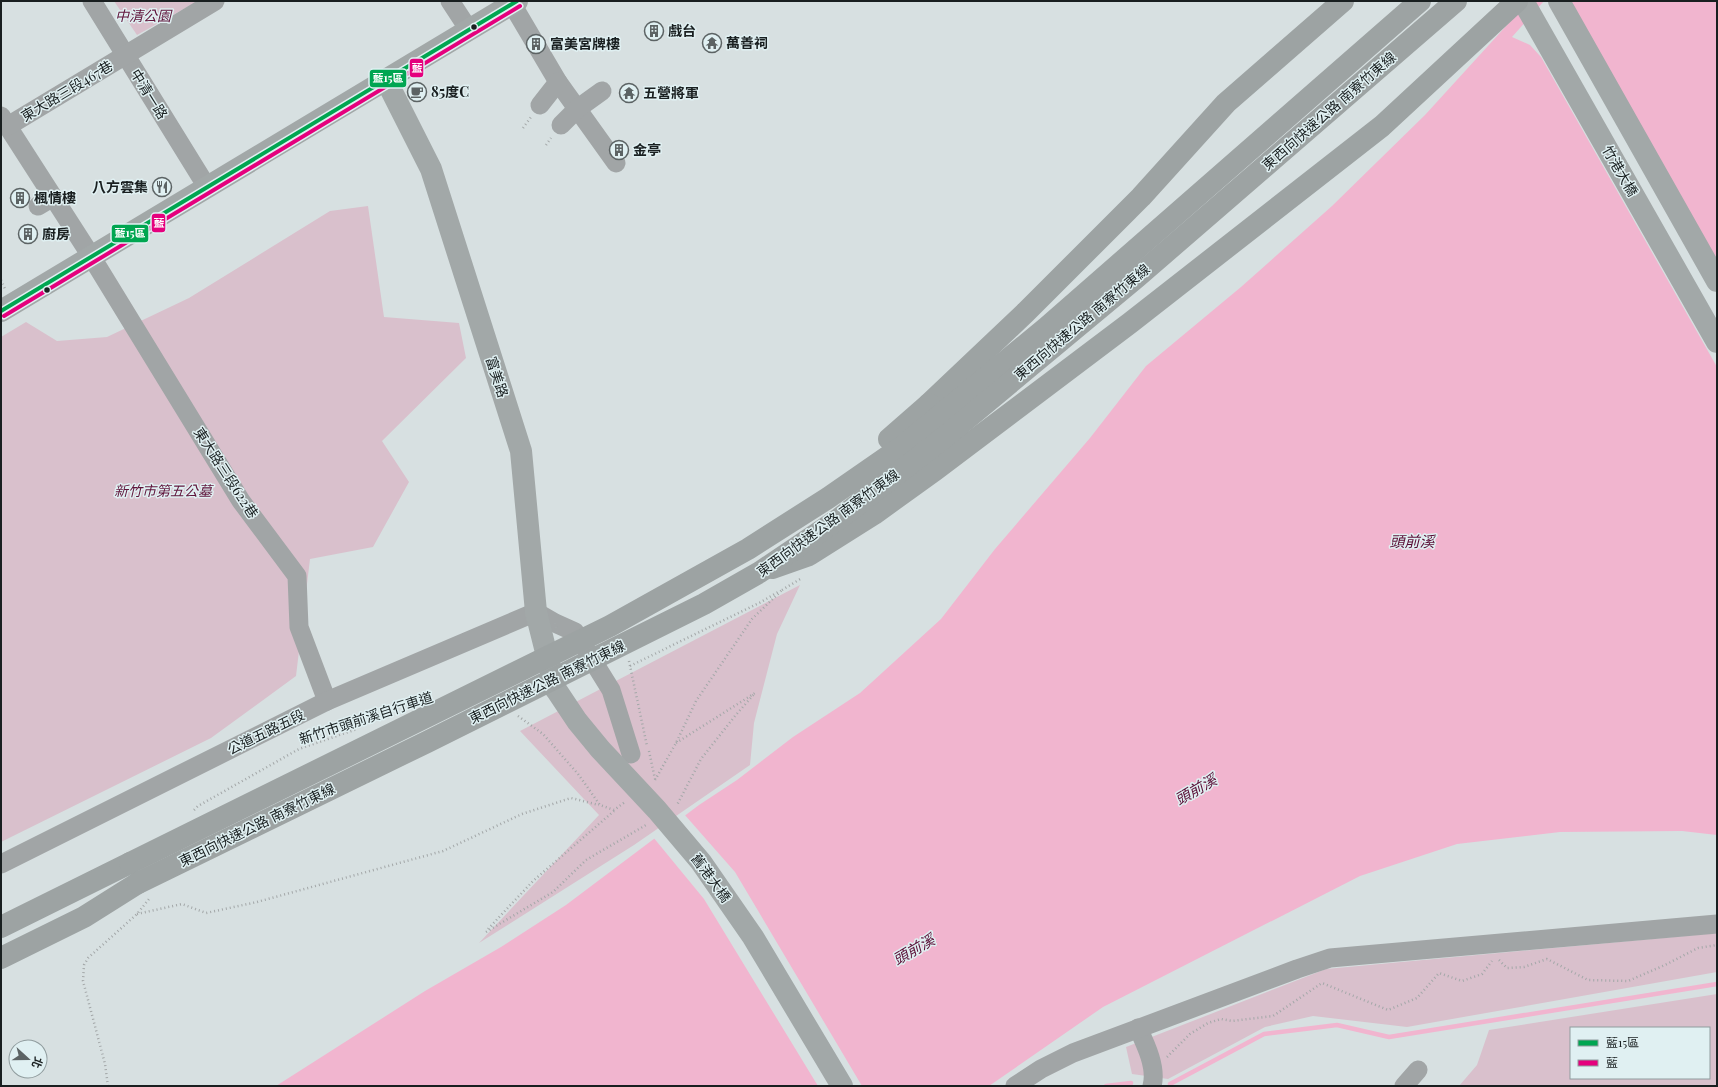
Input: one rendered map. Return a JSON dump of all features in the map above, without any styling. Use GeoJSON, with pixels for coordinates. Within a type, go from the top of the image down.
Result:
{"type":"FeatureCollection","features":[{"type":"Feature","properties":{"kind":"highway"},"geometry":{"type":"LineString","coordinates":[[748,549],[851,471],[929,404],[1026,312],[1141,197],[1226,103],[1342,1]]}},
{"type":"Feature","properties":{"kind":"highway","name":"東西向快速公路 南寮竹東線"},"geometry":{"type":"LineString","coordinates":[[1,958],[84,917],[139,881],[610,626],[748,549],[828,498],[903,446],[1046,328],[1420,1]]}},
{"type":"Feature","properties":{"kind":"highway","name":"東西向快速公路 南寮竹東線"},"geometry":{"type":"LineString","coordinates":[[1,927],[139,881],[420,746],[704,604],[760,572],[840,518],[946,436],[1137,277],[1456,1]]}},
{"type":"Feature","properties":{"kind":"highway"},"geometry":{"type":"LineString","coordinates":[[760,572],[809,555],[874,514],[935,470],[1130,323],[1382,126],[1517,1]]}},
{"type":"Feature","properties":{"kind":"main road","name":"竹港大橋"},"geometry":{"type":"LineString","coordinates":[[1523,1],[1717,342]]}},
{"type":"Feature","properties":{"kind":"main road"},"geometry":{"type":"LineString","coordinates":[[1559,1],[1717,281]]}},
{"type":"Feature","properties":{"kind":"main road"},"geometry":{"type":"LineString","coordinates":[[1,311],[515,3]]}},
{"type":"Feature","properties":{"kind":"main road","name":"富美路"},"geometry":{"type":"LineString","coordinates":[[386,80],[431,169],[521,451],[536,612],[555,688]]}},
{"type":"Feature","properties":{"kind":"main road","name":"舊港大橋"},"geometry":{"type":"LineString","coordinates":[[555,688],[577,721],[600,749],[657,810],[701,862],[752,937],[842,1086]]}},
{"type":"Feature","properties":{"kind":"street","name":"中清一路"},"geometry":{"type":"LineString","coordinates":[[92,1],[207,187]]}},
{"type":"Feature","properties":{"kind":"street","name":"東大路三段467巷"},"geometry":{"type":"LineString","coordinates":[[91,256],[46,202],[5,121],[125,55],[215,1]]}},
{"type":"Feature","properties":{"kind":"street"},"geometry":{"type":"LineString","coordinates":[[450,1],[469,30]]}},
{"type":"Feature","properties":{"kind":"street"},"geometry":{"type":"LineString","coordinates":[[515,3],[558,82],[616,163]]}},
{"type":"Feature","properties":{"kind":"street"},"geometry":{"type":"LineString","coordinates":[[540,105],[558,82]]}},
{"type":"Feature","properties":{"kind":"street"},"geometry":{"type":"LineString","coordinates":[[561,125],[577,109],[602,91]]}},
{"type":"Feature","properties":{"kind":"street","name":"東大路三段622巷"},"geometry":{"type":"LineString","coordinates":[[91,256],[242,501],[297,576],[299,627],[327,702]]}},
{"type":"Feature","properties":{"kind":"street"},"geometry":{"type":"LineString","coordinates":[[536,612],[575,632],[611,690],[631,754]]}},
{"type":"Feature","properties":{"kind":"street","name":"公道五路五段"},"geometry":{"type":"LineString","coordinates":[[1,864],[327,702],[536,612]]}},
{"type":"Feature","properties":{"kind":"street"},"geometry":{"type":"LineString","coordinates":[[1015,1086],[1041,1069],[1073,1053],[1330,958],[1717,924]]}},
{"type":"Feature","properties":{"kind":"street"},"geometry":{"type":"LineString","coordinates":[[1138,1028],[1148,1049],[1154,1079],[1152,1086]]}},
{"type":"Feature","properties":{"kind":"street"},"geometry":{"type":"LineString","coordinates":[[1404,1086],[1418,1070]]}},
{"type":"Feature","properties":{"kind":"path"},"geometry":{"type":"LineString","coordinates":[[630,666],[761,602],[808,575]]}},
{"type":"Feature","properties":{"kind":"path"},"geometry":{"type":"LineString","coordinates":[[649,784],[655,779],[701,695],[752,619],[782,590]]}},
{"type":"Feature","properties":{"kind":"path"},"geometry":{"type":"LineString","coordinates":[[516,715],[542,734],[578,774],[600,805]]}},
{"type":"Feature","properties":{"kind":"path","name":"新竹市頭前溪自行車道"},"geometry":{"type":"LineString","coordinates":[[189,815],[198,806],[299,749],[360,728]]}},
{"type":"Feature","properties":{"kind":"path"},"geometry":{"type":"LineString","coordinates":[[108,1086],[105,1064],[91,1017],[82,974],[84,965],[88,958],[137,914],[182,904],[206,913],[257,902],[443,851],[522,814],[571,798],[614,810]]}},
{"type":"Feature","properties":{"kind":"path"},"geometry":{"type":"LineString","coordinates":[[486,932],[533,881],[614,810],[626,802]]}},
{"type":"Feature","properties":{"kind":"path"},"geometry":{"type":"LineString","coordinates":[[137,914],[139,881]]}},
{"type":"Feature","properties":{"kind":"path"},"geometry":{"type":"LineString","coordinates":[[1151,1066],[1164,1061],[1190,1034],[1208,1023],[1221,1019],[1232,1021],[1273,1016],[1322,984],[1388,1010],[1417,998],[1439,973],[1462,981],[1482,974],[1495,957],[1507,968],[1524,967],[1547,959],[1588,980],[1628,981],[1665,965],[1698,948],[1717,945]]}},
{"type":"Feature","properties":{"kind":"green space","name":"中清公園"},"geometry":{"type":"Polygon","coordinates":[[[114,1],[198,1],[137,35],[114,1]]]}},
{"type":"Feature","properties":{"kind":"green space","name":"新竹市第五公墓"},"geometry":{"type":"Polygon","coordinates":[[[368,206],[384,317],[459,323],[466,358],[382,441],[409,482],[373,547],[310,559],[296,676],[211,738],[1,842],[1,337],[26,322],[57,341],[107,337],[189,298],[330,211],[368,206]]]}},
{"type":"Feature","properties":{"kind":"green space"},"geometry":{"type":"Polygon","coordinates":[[[800,585],[777,634],[754,723],[750,765],[634,845],[479,943],[599,815],[520,731],[800,585]]]}},
{"type":"Feature","properties":{"kind":"green space"},"geometry":{"type":"Polygon","coordinates":[[[1717,933],[1717,972],[1407,1027],[1313,1016],[1265,1027],[1168,1079],[1132,1074],[1126,1047],[1326,969],[1717,933]]]}},
{"type":"Feature","properties":{"kind":"green space"},"geometry":{"type":"Polygon","coordinates":[[[1717,994],[1717,1086],[1459,1086],[1477,1065],[1489,1030],[1717,994]]]}},
{"type":"Feature","properties":{"kind":"water","name":"頭前溪"},"geometry":{"type":"Polygon","coordinates":[[[1529,1],[1717,1],[1717,835],[1682,831],[1560,832],[1457,844],[1360,876],[1103,1007],[989,1086],[276,1086],[425,991],[501,947],[566,905],[699,805],[737,780],[793,737],[860,693],[941,619],[995,549],[1090,438],[1146,366],[1241,287],[1332,206],[1425,115],[1529,1]]]}},
{"type":"Feature","properties":{"kind":"pier"},"geometry":{"type":"Polygon","coordinates":[[[1544,1],[1570,1],[1717,262],[1717,367],[1541,57],[1530,45],[1512,37],[1544,1]]]}},
{"type":"Feature","properties":{"kind":"pier"},"geometry":{"type":"Polygon","coordinates":[[[684,814],[735,872],[862,1086],[818,1086],[704,899],[653,837],[684,814]]]}},
{"type":"Feature","properties":{"kind":"waterway"},"geometry":{"type":"LineString","coordinates":[[1170,1084],[1264,1034],[1337,1025],[1389,1037],[1717,984]]}},
{"type":"Feature","properties":{"kind":"waterway"},"geometry":{"type":"LineString","coordinates":[[1106,1086],[1131,1083]]}},
{"type":"Feature","properties":{"kind":"transit line","name":"藍15區"},"geometry":{"type":"LineString","coordinates":[[1,311],[517,1]]}},
{"type":"Feature","properties":{"kind":"transit line","name":"藍"},"geometry":{"type":"LineString","coordinates":[[4,316],[520,6]]}},
{"type":"Feature","properties":{"kind":"place","name":"戲台"},"geometry":{"type":"Point","coordinates":[654,31]}},
{"type":"Feature","properties":{"kind":"place","name":"萬善祠"},"geometry":{"type":"Point","coordinates":[712,43]}},
{"type":"Feature","properties":{"kind":"place","name":"富美宮牌樓"},"geometry":{"type":"Point","coordinates":[536,44]}},
{"type":"Feature","properties":{"kind":"place","name":"85度C"},"geometry":{"type":"Point","coordinates":[417,92]}},
{"type":"Feature","properties":{"kind":"place","name":"五營將軍"},"geometry":{"type":"Point","coordinates":[629,93]}},
{"type":"Feature","properties":{"kind":"place","name":"金亭"},"geometry":{"type":"Point","coordinates":[619,150]}},
{"type":"Feature","properties":{"kind":"place","name":"八方雲集"},"geometry":{"type":"Point","coordinates":[162,187]}},
{"type":"Feature","properties":{"kind":"place","name":"楓情樓"},"geometry":{"type":"Point","coordinates":[20,198]}},
{"type":"Feature","properties":{"kind":"place","name":"廚房"},"geometry":{"type":"Point","coordinates":[28,234]}}]}
